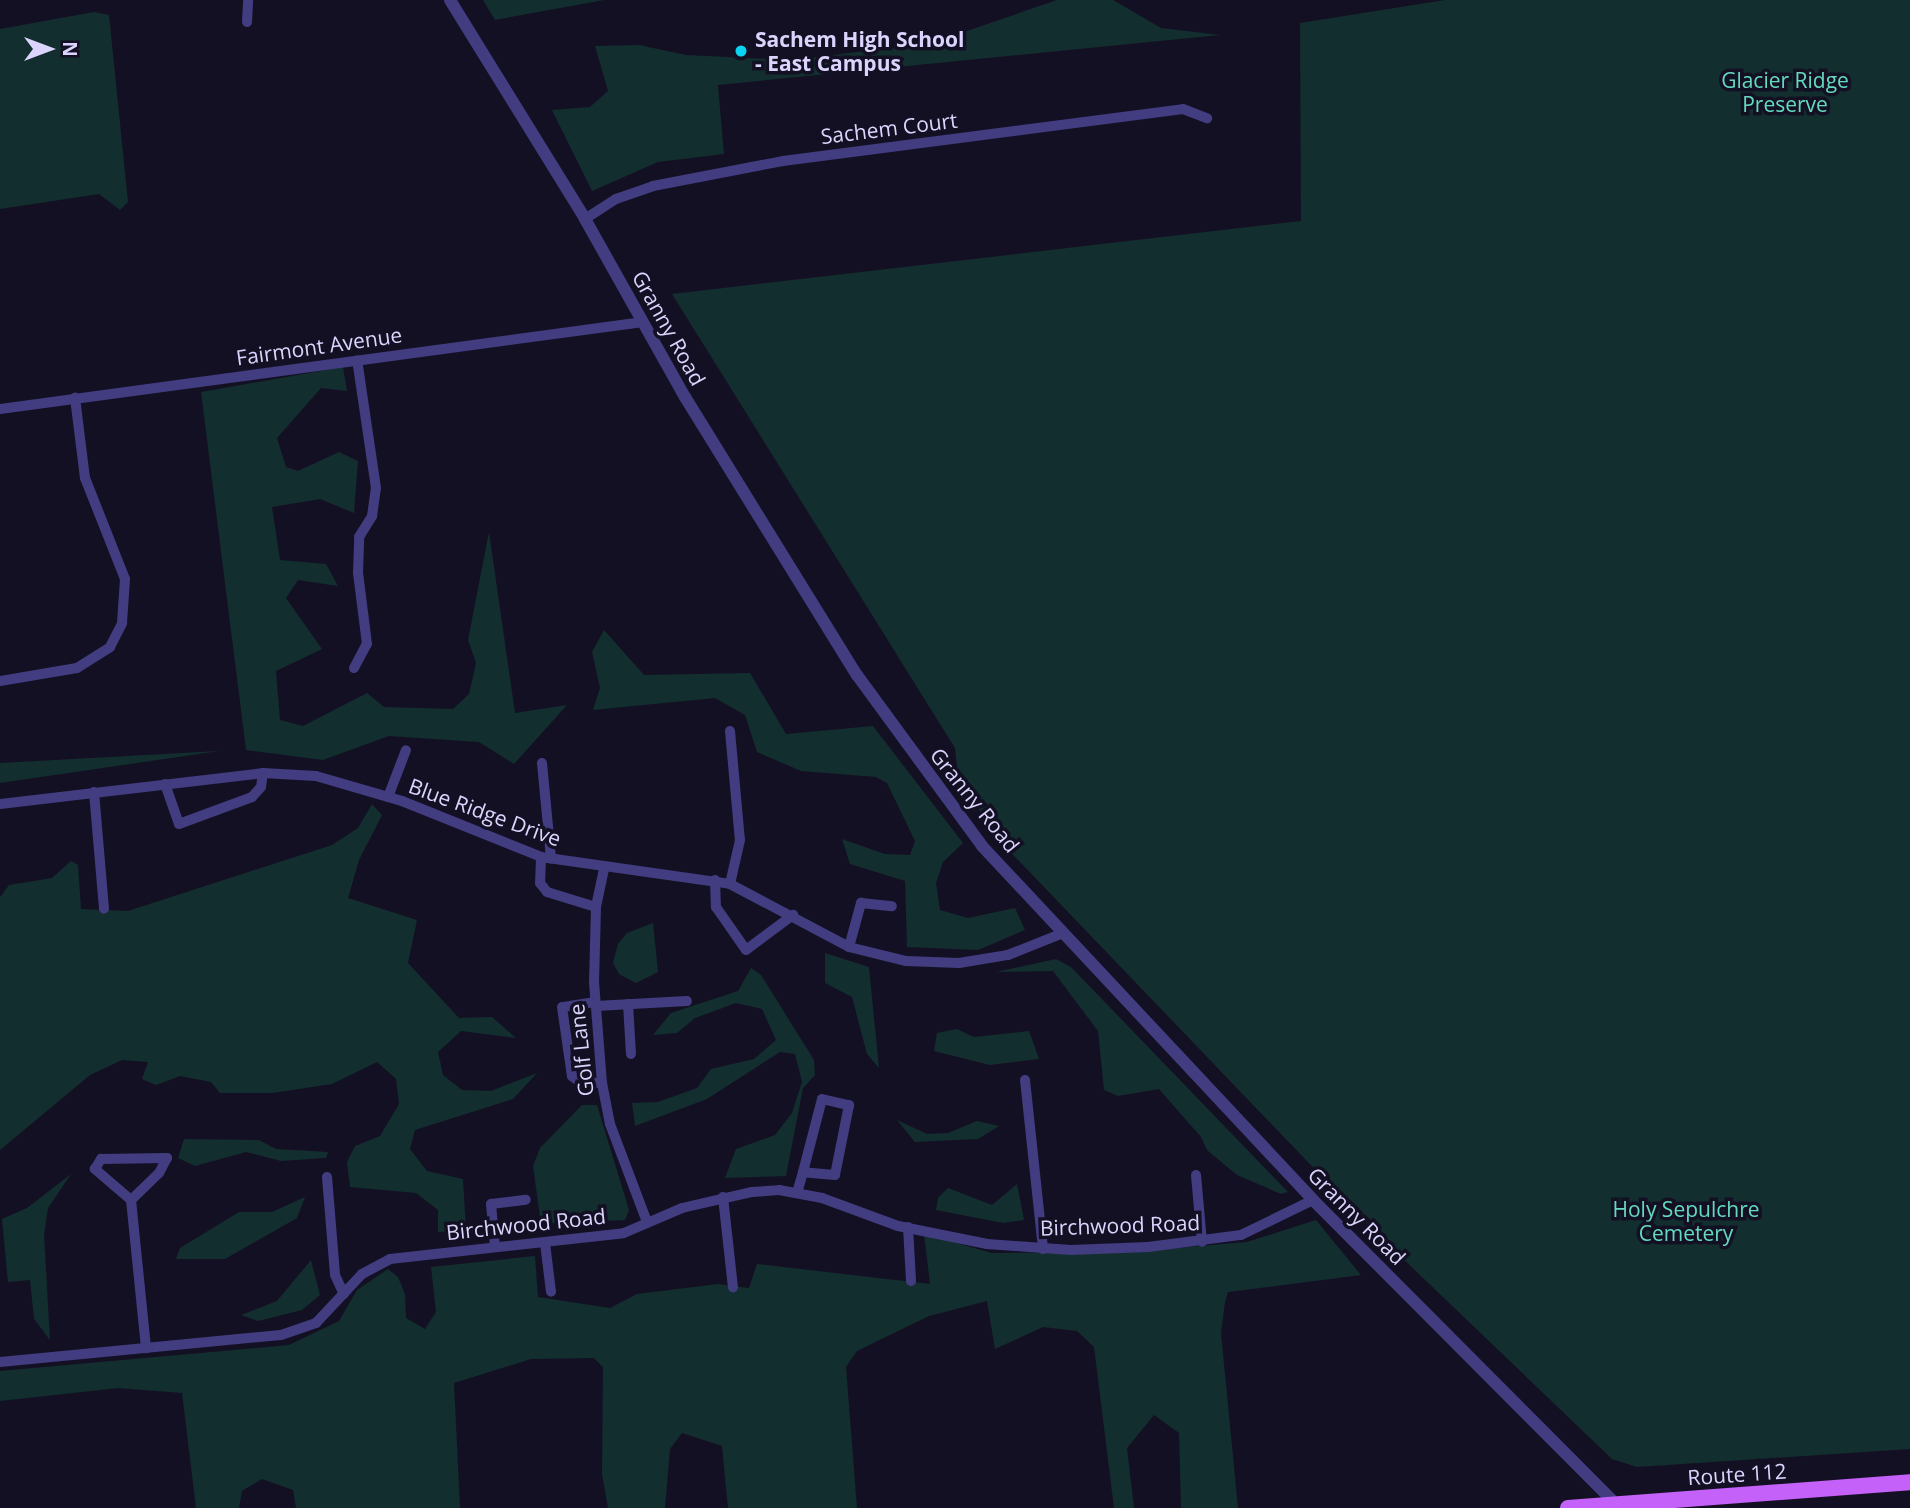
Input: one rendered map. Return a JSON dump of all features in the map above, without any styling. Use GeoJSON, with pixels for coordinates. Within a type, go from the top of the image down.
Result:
{"type":"FeatureCollection","features":[{"type":"Feature","properties":{"kind":"main road","name":"Route 112"},"geometry":{"type":"LineString","coordinates":[[1568,1508],[1910,1482]]}},
{"type":"Feature","properties":{"kind":"street"},"geometry":{"type":"LineString","coordinates":[[247,22],[248,0]]}},
{"type":"Feature","properties":{"kind":"street","name":"Granny Road"},"geometry":{"type":"LineString","coordinates":[[450,0],[585,219],[643,322],[857,675],[982,846],[1313,1200],[1619,1506]]}},
{"type":"Feature","properties":{"kind":"street","name":"Sachem Court"},"geometry":{"type":"LineString","coordinates":[[585,219],[616,199],[653,186],[783,160],[1183,109],[1206,118]]}},
{"type":"Feature","properties":{"kind":"street","name":"Fairmont Avenue"},"geometry":{"type":"LineString","coordinates":[[0,409],[643,322]]}},
{"type":"Feature","properties":{"kind":"street"},"geometry":{"type":"LineString","coordinates":[[354,668],[367,644],[359,586],[359,537],[372,516],[376,488],[357,360]]}},
{"type":"Feature","properties":{"kind":"street"},"geometry":{"type":"LineString","coordinates":[[0,681],[78,668],[110,647],[122,623],[125,579],[85,478],[75,398]]}},
{"type":"Feature","properties":{"kind":"street"},"geometry":{"type":"LineString","coordinates":[[730,731],[740,840],[730,884]]}},
{"type":"Feature","properties":{"kind":"street"},"geometry":{"type":"LineString","coordinates":[[388,797],[406,750]]}},
{"type":"Feature","properties":{"kind":"street"},"geometry":{"type":"LineString","coordinates":[[542,763],[546,858],[540,883],[547,892],[567,902],[596,907]]}},
{"type":"Feature","properties":{"kind":"street"},"geometry":{"type":"LineString","coordinates":[[165,784],[179,824],[253,797],[261,787],[262,773]]}},
{"type":"Feature","properties":{"kind":"street","name":"Blue Ridge Drive"},"geometry":{"type":"LineString","coordinates":[[0,804],[262,773],[316,776],[388,797],[546,858],[604,869],[715,880],[730,884],[849,947],[906,961],[959,963],[1008,955],[1063,933]]}},
{"type":"Feature","properties":{"kind":"street"},"geometry":{"type":"LineString","coordinates":[[94,792],[104,909]]}},
{"type":"Feature","properties":{"kind":"street","name":"Golf Lane"},"geometry":{"type":"LineString","coordinates":[[604,869],[596,907],[595,1004],[602,1083],[610,1124],[647,1222]]}},
{"type":"Feature","properties":{"kind":"street"},"geometry":{"type":"LineString","coordinates":[[715,880],[716,907],[746,950],[793,915]]}},
{"type":"Feature","properties":{"kind":"street"},"geometry":{"type":"LineString","coordinates":[[849,947],[861,903],[892,906]]}},
{"type":"Feature","properties":{"kind":"street"},"geometry":{"type":"LineString","coordinates":[[602,1083],[581,1083],[572,1076],[562,1007],[687,1001]]}},
{"type":"Feature","properties":{"kind":"street"},"geometry":{"type":"LineString","coordinates":[[628,1004],[631,1054]]}},
{"type":"Feature","properties":{"kind":"street"},"geometry":{"type":"LineString","coordinates":[[1025,1080],[1043,1249]]}},
{"type":"Feature","properties":{"kind":"street"},"geometry":{"type":"LineString","coordinates":[[797,1193],[822,1099],[849,1105],[835,1175],[803,1172]]}},
{"type":"Feature","properties":{"kind":"street"},"geometry":{"type":"LineString","coordinates":[[131,1200],[159,1173],[167,1158],[102,1159],[96,1170],[131,1200],[146,1348]]}},
{"type":"Feature","properties":{"kind":"street"},"geometry":{"type":"LineString","coordinates":[[1196,1175],[1202,1242]]}},
{"type":"Feature","properties":{"kind":"street"},"geometry":{"type":"LineString","coordinates":[[327,1178],[335,1275],[344,1294]]}},
{"type":"Feature","properties":{"kind":"street","name":"Birchwood Road"},"geometry":{"type":"LineString","coordinates":[[0,1362],[301,1330],[316,1323],[362,1273],[390,1259],[624,1233],[647,1222],[723,1197],[779,1190],[908,1227],[987,1244],[1043,1249],[1202,1242],[1241,1235],[1313,1200]]}},
{"type":"Feature","properties":{"kind":"street"},"geometry":{"type":"LineString","coordinates":[[723,1197],[733,1287]]}},
{"type":"Feature","properties":{"kind":"street"},"geometry":{"type":"LineString","coordinates":[[495,1247],[491,1204],[526,1200]]}},
{"type":"Feature","properties":{"kind":"street"},"geometry":{"type":"LineString","coordinates":[[908,1227],[911,1281]]}},
{"type":"Feature","properties":{"kind":"street"},"geometry":{"type":"LineString","coordinates":[[545,1243],[551,1292]]}},
{"type":"Feature","properties":{"kind":"green space"},"geometry":{"type":"Polygon","coordinates":[[[483,0],[604,0],[495,20],[483,0]]]}},
{"type":"Feature","properties":{"kind":"green space"},"geometry":{"type":"Polygon","coordinates":[[[1057,0],[1113,0],[1161,28],[1220,35],[718,85],[724,154],[658,162],[592,191],[552,110],[590,107],[608,91],[595,46],[639,45],[686,55],[791,60],[932,43],[1057,0]]]}},
{"type":"Feature","properties":{"kind":"green space"},"geometry":{"type":"Polygon","coordinates":[[[1445,0],[1910,0],[1910,1449],[1637,1467],[1612,1459],[1374,1231],[997,838],[958,777],[955,748],[672,294],[1301,221],[1300,23],[1445,0]]]}},
{"type":"Feature","properties":{"kind":"green space"},"geometry":{"type":"Polygon","coordinates":[[[94,12],[109,15],[128,202],[120,210],[99,194],[0,209],[0,29],[94,12]]]}},
{"type":"Feature","properties":{"kind":"green space"},"geometry":{"type":"Polygon","coordinates":[[[343,367],[347,391],[321,388],[277,438],[286,467],[298,471],[339,452],[358,461],[354,513],[320,499],[272,507],[280,560],[326,564],[338,586],[298,580],[286,598],[322,649],[276,671],[280,720],[303,726],[367,693],[384,707],[453,709],[469,694],[476,663],[468,640],[489,532],[515,713],[567,705],[514,764],[479,742],[389,736],[323,760],[246,750],[201,392],[343,367]]]}},
{"type":"Feature","properties":{"kind":"green space"},"geometry":{"type":"Polygon","coordinates":[[[604,630],[644,675],[750,673],[786,734],[873,726],[963,843],[943,862],[936,883],[940,910],[968,918],[1015,908],[1025,930],[978,950],[907,947],[905,881],[850,864],[842,839],[885,854],[910,855],[915,841],[887,783],[876,777],[801,771],[757,752],[745,715],[715,698],[593,710],[600,688],[592,652],[604,630]]]}},
{"type":"Feature","properties":{"kind":"green space"},"geometry":{"type":"Polygon","coordinates":[[[219,751],[0,783],[0,763],[219,751]]]}},
{"type":"Feature","properties":{"kind":"green space"},"geometry":{"type":"Polygon","coordinates":[[[372,804],[382,815],[359,860],[348,898],[417,920],[408,963],[459,1018],[492,1017],[516,1038],[461,1031],[438,1052],[443,1075],[462,1090],[491,1091],[537,1073],[513,1099],[415,1130],[410,1149],[427,1171],[463,1179],[466,1230],[438,1232],[438,1210],[416,1193],[350,1187],[347,1162],[355,1146],[380,1136],[399,1104],[396,1079],[377,1062],[332,1084],[272,1093],[220,1093],[211,1082],[180,1076],[156,1085],[142,1079],[148,1062],[122,1060],[90,1075],[0,1150],[0,897],[9,885],[52,878],[71,861],[78,865],[81,909],[128,911],[332,845],[358,828],[372,804]]]}},
{"type":"Feature","properties":{"kind":"green space"},"geometry":{"type":"Polygon","coordinates":[[[653,923],[658,972],[636,983],[619,974],[613,963],[618,944],[627,933],[653,923]]]}},
{"type":"Feature","properties":{"kind":"green space"},"geometry":{"type":"Polygon","coordinates":[[[825,953],[869,967],[879,1068],[867,1054],[852,997],[825,983],[825,953]]]}},
{"type":"Feature","properties":{"kind":"green space"},"geometry":{"type":"Polygon","coordinates":[[[1056,959],[1071,967],[1288,1192],[1281,1194],[1237,1175],[1207,1150],[1201,1137],[1159,1089],[1118,1096],[1104,1090],[1098,1031],[1053,971],[996,972],[1056,959]]]}},
{"type":"Feature","properties":{"kind":"green space"},"geometry":{"type":"Polygon","coordinates":[[[751,968],[761,975],[814,1060],[815,1075],[803,1088],[786,1176],[725,1178],[736,1149],[775,1135],[792,1113],[802,1082],[795,1054],[780,1052],[707,1099],[635,1126],[632,1103],[658,1102],[697,1088],[711,1069],[754,1059],[776,1040],[762,1009],[736,1003],[695,1018],[677,1033],[653,1035],[671,1013],[738,991],[751,968]]]}},
{"type":"Feature","properties":{"kind":"green space"},"geometry":{"type":"Polygon","coordinates":[[[957,1029],[974,1037],[1029,1031],[1039,1059],[990,1065],[934,1051],[937,1033],[957,1029]]]}},
{"type":"Feature","properties":{"kind":"green space"},"geometry":{"type":"Polygon","coordinates":[[[582,1105],[597,1105],[629,1210],[625,1220],[541,1224],[533,1166],[540,1148],[582,1105]]]}},
{"type":"Feature","properties":{"kind":"green space"},"geometry":{"type":"Polygon","coordinates":[[[897,1120],[927,1134],[948,1133],[977,1121],[999,1126],[978,1139],[915,1142],[897,1120]]]}},
{"type":"Feature","properties":{"kind":"green space"},"geometry":{"type":"Polygon","coordinates":[[[184,1139],[259,1140],[276,1149],[328,1152],[326,1158],[281,1161],[246,1152],[195,1166],[178,1158],[184,1139]]]}},
{"type":"Feature","properties":{"kind":"green space"},"geometry":{"type":"Polygon","coordinates":[[[71,1174],[48,1208],[44,1235],[50,1340],[34,1319],[30,1280],[8,1282],[2,1219],[27,1208],[71,1174]]]}},
{"type":"Feature","properties":{"kind":"green space"},"geometry":{"type":"Polygon","coordinates":[[[1017,1184],[1024,1220],[1003,1223],[936,1210],[938,1198],[948,1188],[992,1205],[1017,1184]]]}},
{"type":"Feature","properties":{"kind":"green space"},"geometry":{"type":"Polygon","coordinates":[[[305,1197],[297,1218],[225,1259],[176,1259],[180,1248],[239,1212],[272,1212],[305,1197]]]}},
{"type":"Feature","properties":{"kind":"green space"},"geometry":{"type":"Polygon","coordinates":[[[1316,1220],[1361,1275],[1228,1292],[1225,1302],[1221,1333],[1238,1508],[1181,1508],[1179,1433],[1154,1415],[1127,1448],[1134,1508],[1114,1508],[1094,1347],[1077,1331],[1043,1327],[995,1349],[987,1301],[929,1316],[857,1351],[846,1367],[857,1508],[728,1508],[722,1446],[682,1433],[670,1449],[665,1508],[608,1508],[602,1474],[603,1367],[594,1358],[531,1359],[454,1383],[460,1508],[296,1508],[293,1490],[262,1479],[242,1491],[239,1508],[196,1508],[182,1393],[118,1388],[0,1401],[0,1371],[289,1345],[339,1321],[357,1290],[388,1269],[398,1277],[405,1294],[406,1318],[425,1329],[436,1312],[431,1267],[535,1256],[538,1297],[610,1308],[637,1294],[718,1284],[749,1288],[757,1264],[930,1284],[924,1234],[992,1253],[1128,1252],[1247,1242],[1316,1220]]]}},
{"type":"Feature","properties":{"kind":"green space"},"geometry":{"type":"Polygon","coordinates":[[[311,1260],[320,1295],[302,1310],[258,1321],[241,1315],[277,1301],[311,1260]]]}},
{"type":"Feature","properties":{"kind":"place","name":"Sachem High School - East Campus"},"geometry":{"type":"Point","coordinates":[741,51]}},
{"type":"Feature","properties":{"kind":"park label","name":"Glacier Ridge Preserve"},"geometry":{"type":"Point","coordinates":[1785,92]}},
{"type":"Feature","properties":{"kind":"park label","name":"Holy Sepulchre Cemetery"},"geometry":{"type":"Point","coordinates":[1686,1221]}}]}
